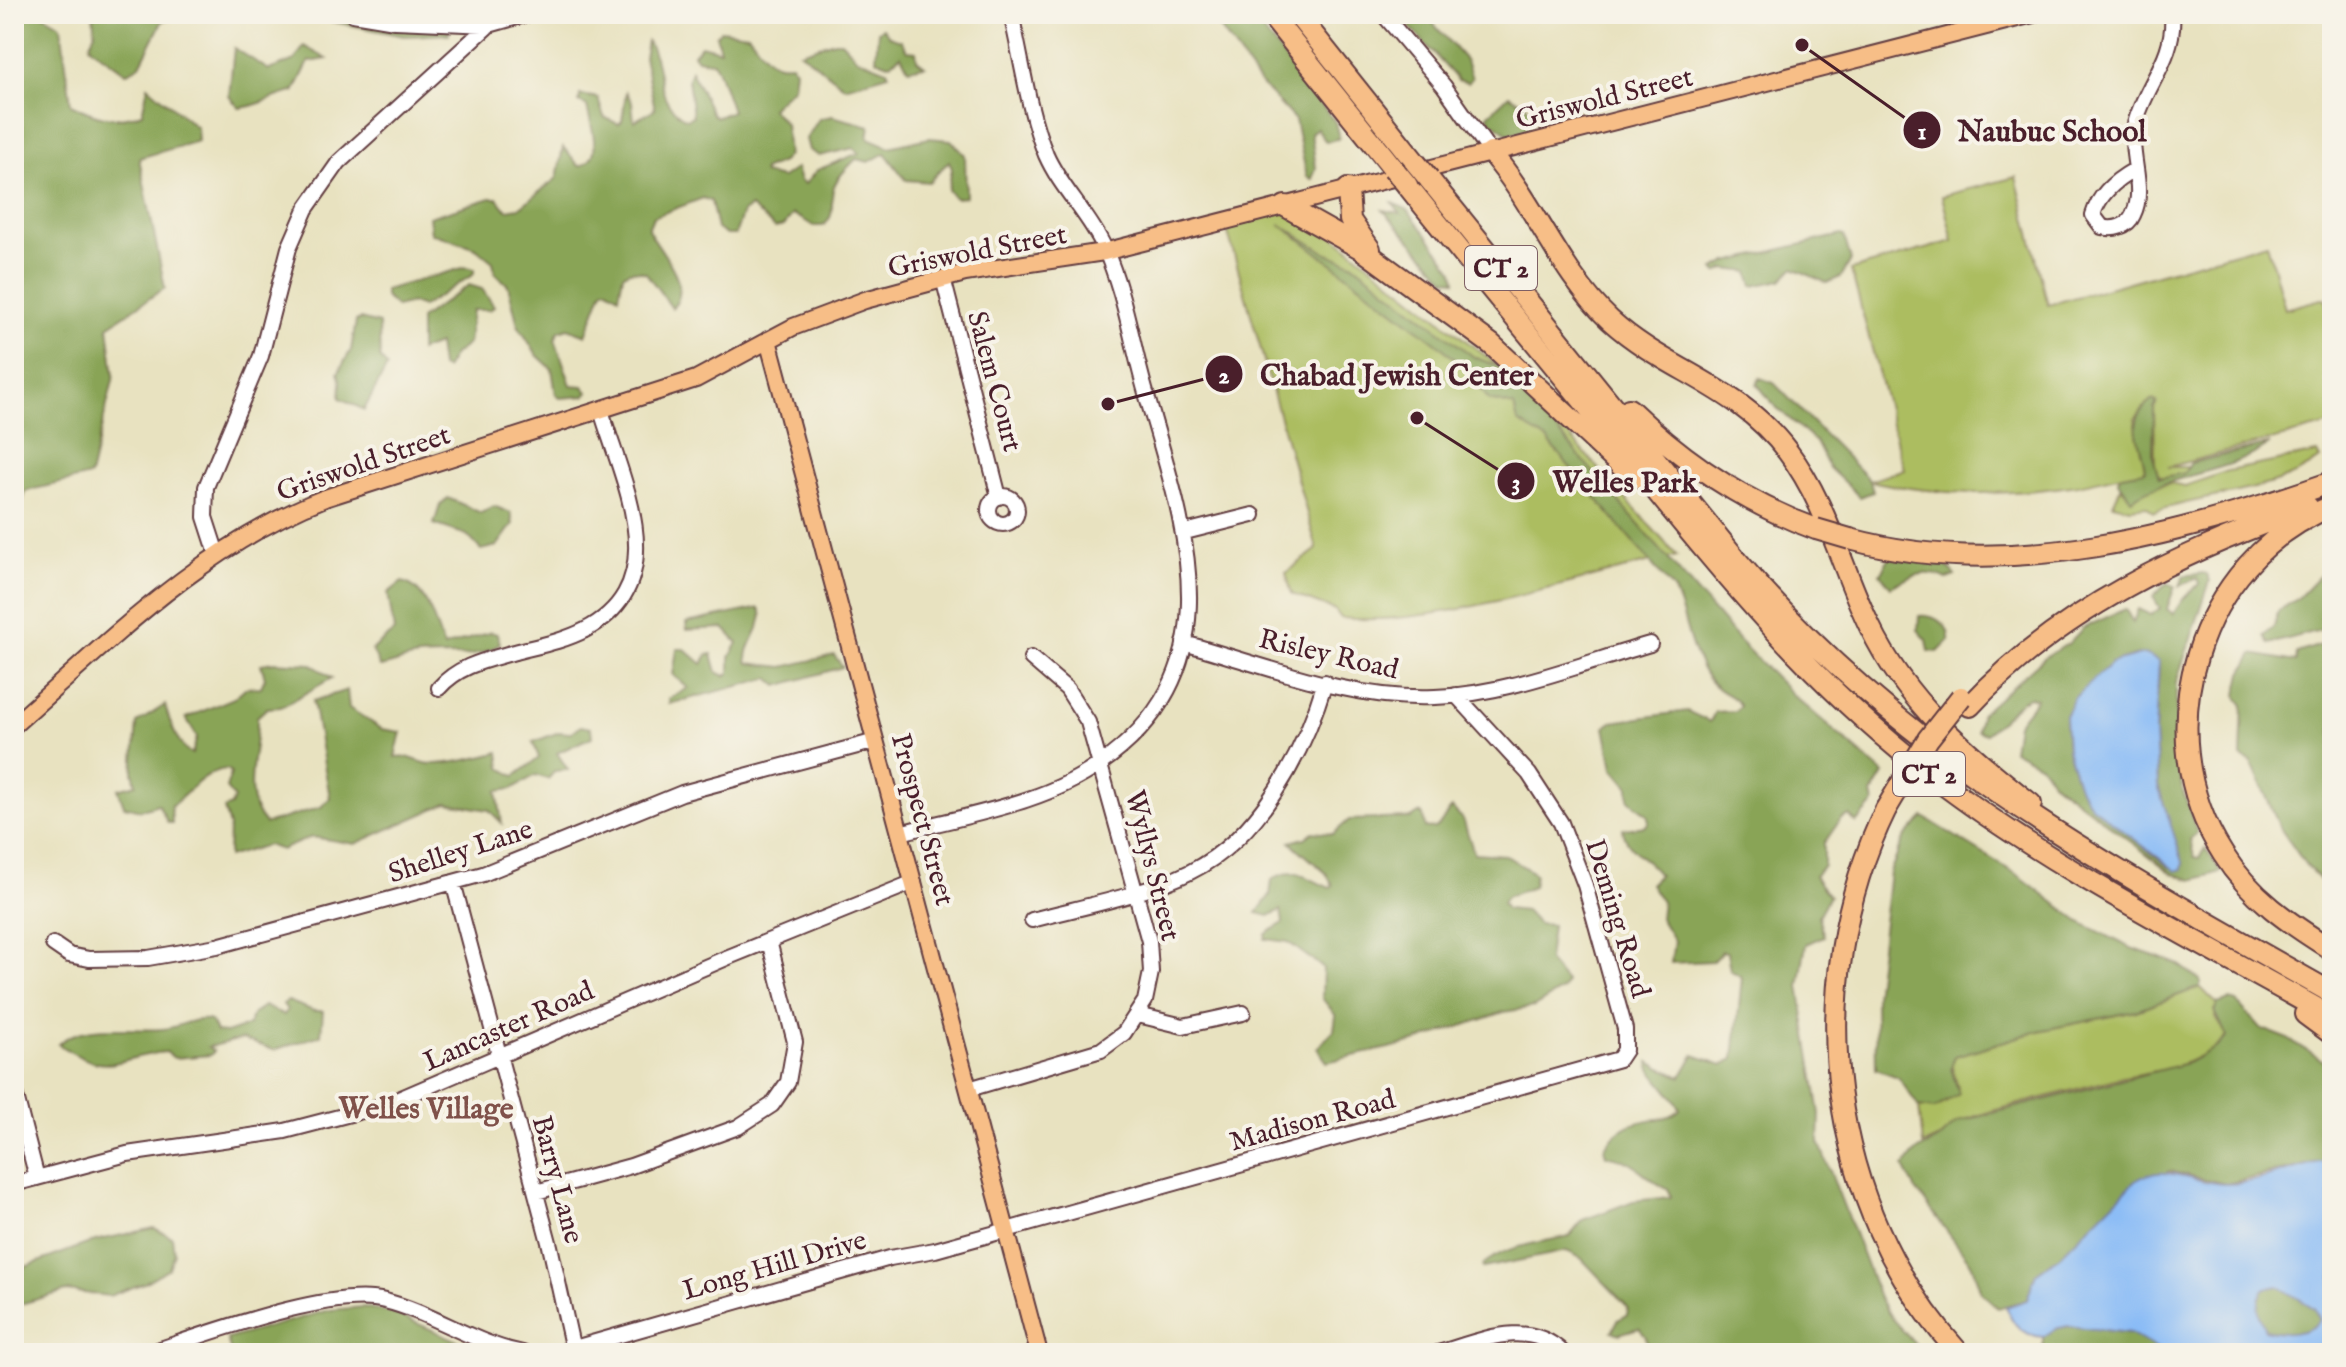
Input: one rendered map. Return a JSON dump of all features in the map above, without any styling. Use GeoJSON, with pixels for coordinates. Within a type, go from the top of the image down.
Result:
{"type":"FeatureCollection","features":[{"type":"Feature","properties":{"kind":"highway","name":"CT 2"},"geometry":{"type":"LineString","coordinates":[[1270,14],[1771,630],[1830,688],[1931,776],[2062,863],[2332,1017]]}},
{"type":"Feature","properties":{"kind":"highway","name":"CT 2"},"geometry":{"type":"LineString","coordinates":[[1297,14],[1763,591],[1839,669],[1969,775],[2123,875],[2332,993]]}},
{"type":"Feature","properties":{"kind":"highway"},"geometry":{"type":"LineString","coordinates":[[1491,153],[1585,291],[1609,319],[1737,400],[1780,442],[1810,487],[1877,641],[1920,704],[1982,764],[2123,875]]}},
{"type":"Feature","properties":{"kind":"highway"},"geometry":{"type":"LineString","coordinates":[[1348,189],[1350,220],[1377,259]]}},
{"type":"Feature","properties":{"kind":"highway"},"geometry":{"type":"LineString","coordinates":[[1285,206],[1327,227],[1377,259],[1513,362],[1622,469],[1660,496]]}},
{"type":"Feature","properties":{"kind":"highway"},"geometry":{"type":"LineString","coordinates":[[1573,357],[1692,464],[1750,500],[1816,529],[1850,539],[1937,555],[2034,554],[2143,536],[2294,496]]}},
{"type":"Feature","properties":{"kind":"highway"},"geometry":{"type":"LineString","coordinates":[[1959,1353],[1917,1299],[1877,1225],[1855,1167],[1841,1103],[1835,1023],[1841,951],[1862,866],[1923,746],[2015,646],[2090,594],[2164,553],[2332,482]]}},
{"type":"Feature","properties":{"kind":"highway"},"geometry":{"type":"LineString","coordinates":[[1966,701],[2040,642],[2122,590],[2199,550],[2332,498]]}},
{"type":"Feature","properties":{"kind":"highway"},"geometry":{"type":"LineString","coordinates":[[2332,506],[2275,539],[2230,587],[2209,621],[2195,657],[2185,723],[2195,794],[2223,854],[2271,909],[2332,950]]}},
{"type":"Feature","properties":{"kind":"highway"},"geometry":{"type":"LineString","coordinates":[[1891,812],[1853,959],[1848,1022],[1855,1112],[1870,1174],[1897,1239],[1930,1295],[1976,1353]]}},
{"type":"Feature","properties":{"kind":"highway"},"geometry":{"type":"LineString","coordinates":[[2260,976],[2287,1002],[2332,1034]]}},
{"type":"Feature","properties":{"kind":"main road","name":"Griswold Street"},"geometry":{"type":"LineString","coordinates":[[14,725],[217,554],[252,531],[315,502],[706,375],[823,314],[943,278],[1106,252],[2033,14]]}},
{"type":"Feature","properties":{"kind":"main road","name":"Prospect Street"},"geometry":{"type":"LineString","coordinates":[[768,340],[1039,1353]]}},
{"type":"Feature","properties":{"kind":"street"},"geometry":{"type":"LineString","coordinates":[[353,14],[395,21],[489,25],[528,14]]}},
{"type":"Feature","properties":{"kind":"street"},"geometry":{"type":"LineString","coordinates":[[900,833],[1045,793],[1101,764],[1136,732],[1155,707],[1173,675],[1184,643],[1191,586],[1185,532],[1106,252],[1091,223],[1060,183],[1046,154],[1011,14]]}},
{"type":"Feature","properties":{"kind":"street"},"geometry":{"type":"LineString","coordinates":[[1383,14],[1444,86],[1491,153]]}},
{"type":"Feature","properties":{"kind":"street"},"geometry":{"type":"LineString","coordinates":[[2134,170],[2135,124],[2167,57],[2172,14]]}},
{"type":"Feature","properties":{"kind":"street"},"geometry":{"type":"LineString","coordinates":[[217,554],[205,517],[206,487],[261,356],[289,248],[306,209],[339,162],[489,25]]}},
{"type":"Feature","properties":{"kind":"street","name":"Salem Court"},"geometry":{"type":"LineString","coordinates":[[943,278],[999,497]]}},
{"type":"Feature","properties":{"kind":"street"},"geometry":{"type":"LineString","coordinates":[[439,688],[468,666],[585,630],[604,617],[627,589],[635,566],[637,532],[601,410]]}},
{"type":"Feature","properties":{"kind":"street"},"geometry":{"type":"LineString","coordinates":[[1185,532],[1253,515]]}},
{"type":"Feature","properties":{"kind":"street","name":"Risley Road"},"geometry":{"type":"LineString","coordinates":[[1184,643],[1325,682],[1399,697],[1456,695],[1650,644]]}},
{"type":"Feature","properties":{"kind":"street","name":"Wyllys Street"},"geometry":{"type":"LineString","coordinates":[[969,1089],[1092,1054],[1117,1039],[1138,1015],[1148,992],[1152,962],[1136,891],[1088,722],[1079,704],[1031,658]]}},
{"type":"Feature","properties":{"kind":"street"},"geometry":{"type":"LineString","coordinates":[[1032,920],[1136,891],[1192,871],[1220,853],[1244,831],[1296,755],[1325,682]]}},
{"type":"Feature","properties":{"kind":"street","name":"Deming Road"},"geometry":{"type":"LineString","coordinates":[[1456,695],[1529,774],[1570,843],[1625,1029],[1625,1050]]}},
{"type":"Feature","properties":{"kind":"street","name":"Shelley Lane"},"geometry":{"type":"LineString","coordinates":[[53,944],[82,959],[171,956],[453,882],[536,855],[661,800],[876,741]]}},
{"type":"Feature","properties":{"kind":"street","name":"Barry Lane"},"geometry":{"type":"LineString","coordinates":[[453,882],[536,1192],[573,1350]]}},
{"type":"Feature","properties":{"kind":"street","name":"Lancaster Road"},"geometry":{"type":"LineString","coordinates":[[14,1184],[149,1150],[251,1137],[330,1121],[418,1094],[769,941],[914,882]]}},
{"type":"Feature","properties":{"kind":"street"},"geometry":{"type":"LineString","coordinates":[[536,1192],[631,1166],[738,1127],[772,1105],[788,1082],[795,1042],[769,941]]}},
{"type":"Feature","properties":{"kind":"street"},"geometry":{"type":"LineString","coordinates":[[1138,1015],[1183,1026],[1243,1013]]}},
{"type":"Feature","properties":{"kind":"street","name":"Madison Road"},"geometry":{"type":"LineString","coordinates":[[1007,1230],[1608,1064],[1619,1059],[1625,1050]]}},
{"type":"Feature","properties":{"kind":"street"},"geometry":{"type":"LineString","coordinates":[[14,1089],[37,1178]]}},
{"type":"Feature","properties":{"kind":"street","name":"Long Hill Drive"},"geometry":{"type":"LineString","coordinates":[[557,1353],[890,1258],[935,1250],[1007,1230]]}},
{"type":"Feature","properties":{"kind":"street"},"geometry":{"type":"LineString","coordinates":[[148,1353],[318,1303],[353,1297],[389,1302],[491,1344],[523,1353]]}},
{"type":"Feature","properties":{"kind":"street"},"geometry":{"type":"LineString","coordinates":[[1438,1353],[1514,1333],[1546,1340],[1563,1353]]}},
{"type":"Feature","properties":{"kind":"green space"},"geometry":{"type":"Polygon","coordinates":[[[14,14],[42,14],[61,25],[71,104],[105,117],[132,116],[142,113],[148,86],[197,128],[198,141],[139,158],[165,288],[108,326],[114,376],[90,476],[26,491],[17,517],[14,558],[14,14]]]}},
{"type":"Feature","properties":{"kind":"green space"},"geometry":{"type":"Polygon","coordinates":[[[93,14],[206,14],[163,20],[140,65],[126,73],[89,46],[95,32],[93,14]]]}},
{"type":"Feature","properties":{"kind":"green space"},"geometry":{"type":"Polygon","coordinates":[[[315,14],[447,14],[449,34],[404,36],[320,19],[315,14]]]}},
{"type":"Feature","properties":{"kind":"green space"},"geometry":{"type":"Polygon","coordinates":[[[1210,14],[1245,14],[1265,33],[1335,122],[1339,138],[1326,142],[1317,128],[1311,133],[1316,168],[1312,179],[1307,177],[1295,120],[1259,82],[1210,14]]]}},
{"type":"Feature","properties":{"kind":"green space"},"geometry":{"type":"Polygon","coordinates":[[[1398,14],[1425,14],[1466,61],[1472,78],[1468,83],[1458,80],[1398,14]]]}},
{"type":"Feature","properties":{"kind":"green space"},"geometry":{"type":"Polygon","coordinates":[[[883,28],[889,36],[901,40],[907,50],[916,51],[917,60],[925,66],[908,69],[901,55],[889,64],[876,59],[878,31],[883,28]]]}},
{"type":"Feature","properties":{"kind":"green space"},"geometry":{"type":"Polygon","coordinates":[[[721,30],[748,34],[770,60],[791,64],[795,69],[793,87],[771,108],[785,124],[788,155],[782,162],[763,170],[763,174],[782,178],[796,168],[800,181],[805,184],[817,170],[859,153],[854,148],[819,156],[809,150],[806,139],[819,119],[832,116],[870,126],[868,138],[889,147],[929,138],[951,140],[965,155],[966,197],[955,198],[948,190],[952,169],[949,161],[929,182],[906,180],[885,153],[869,162],[856,159],[842,174],[833,190],[832,211],[823,226],[814,226],[793,214],[784,226],[775,228],[751,207],[743,212],[735,235],[726,235],[717,229],[711,201],[703,198],[653,217],[648,229],[673,268],[680,290],[678,299],[672,308],[646,273],[637,270],[623,275],[619,296],[606,288],[603,290],[586,335],[568,328],[559,331],[555,339],[571,385],[583,386],[588,392],[585,396],[560,398],[556,395],[552,369],[537,355],[518,325],[508,285],[495,273],[493,262],[476,248],[431,233],[429,217],[491,198],[497,198],[507,210],[519,208],[557,178],[563,147],[579,166],[587,162],[592,157],[594,141],[587,106],[579,102],[580,95],[598,98],[604,117],[618,124],[622,121],[626,92],[632,102],[634,121],[655,109],[644,57],[647,41],[653,51],[663,92],[675,111],[686,119],[693,116],[688,79],[691,71],[712,114],[717,117],[732,111],[713,62],[697,59],[693,54],[701,45],[720,50],[716,35],[721,30]]]}},
{"type":"Feature","properties":{"kind":"green space"},"geometry":{"type":"Polygon","coordinates":[[[841,41],[857,58],[887,70],[889,74],[845,87],[800,52],[841,41]]]}},
{"type":"Feature","properties":{"kind":"green space"},"geometry":{"type":"Polygon","coordinates":[[[304,46],[327,59],[309,62],[294,92],[239,108],[229,96],[234,48],[269,70],[295,60],[304,46]]]}},
{"type":"Feature","properties":{"kind":"green space"},"geometry":{"type":"Polygon","coordinates":[[[1509,95],[1526,105],[1535,118],[1525,131],[1508,134],[1489,119],[1488,115],[1509,95]]]}},
{"type":"Feature","properties":{"kind":"green space"},"geometry":{"type":"Polygon","coordinates":[[[2016,177],[2048,305],[2267,243],[2285,309],[2325,298],[2332,328],[2332,424],[2168,467],[2188,467],[2184,473],[2163,479],[2155,471],[2154,400],[2151,400],[2135,419],[2146,468],[2143,472],[2071,486],[1995,493],[1920,490],[1870,481],[1904,469],[1851,270],[1953,241],[1942,196],[2016,177]]]}},
{"type":"Feature","properties":{"kind":"green space"},"geometry":{"type":"Polygon","coordinates":[[[1393,203],[1408,210],[1454,271],[1456,280],[1446,279],[1383,210],[1400,213],[1393,203]]]}},
{"type":"Feature","properties":{"kind":"green space"},"geometry":{"type":"Polygon","coordinates":[[[1285,211],[1325,229],[1507,373],[1539,402],[1677,556],[1508,599],[1420,615],[1379,619],[1341,618],[1335,610],[1292,594],[1286,573],[1317,549],[1226,226],[1285,211]]]}},
{"type":"Feature","properties":{"kind":"green space"},"geometry":{"type":"Polygon","coordinates":[[[1280,224],[1328,254],[1352,263],[1474,357],[1497,366],[1556,429],[1740,642],[1793,695],[1884,774],[1872,794],[1874,803],[1856,823],[1849,815],[1841,819],[1824,843],[1824,866],[1814,876],[1829,896],[1818,916],[1824,936],[1806,944],[1799,986],[1820,1114],[1819,1142],[1879,1298],[1892,1319],[1923,1353],[1649,1353],[1646,1337],[1639,1328],[1619,1334],[1612,1331],[1618,1320],[1627,1315],[1628,1307],[1581,1258],[1567,1251],[1483,1268],[1482,1265],[1502,1253],[1570,1236],[1583,1220],[1633,1201],[1671,1197],[1669,1190],[1633,1165],[1606,1155],[1604,1148],[1625,1127],[1664,1118],[1680,1109],[1653,1073],[1649,1062],[1681,1077],[1694,1055],[1723,1065],[1734,1059],[1742,977],[1730,970],[1727,952],[1722,951],[1713,961],[1671,963],[1674,941],[1660,918],[1662,902],[1650,884],[1659,875],[1624,836],[1623,829],[1646,826],[1649,821],[1647,814],[1629,800],[1629,787],[1613,768],[1605,727],[1612,722],[1687,711],[1710,722],[1715,712],[1735,711],[1740,706],[1713,685],[1703,671],[1673,589],[1547,440],[1518,422],[1514,406],[1489,400],[1465,368],[1439,345],[1280,224]]]}},
{"type":"Feature","properties":{"kind":"green space"},"geometry":{"type":"Polygon","coordinates":[[[1844,236],[1851,260],[1841,277],[1827,283],[1793,268],[1781,280],[1753,286],[1749,272],[1725,269],[1717,273],[1714,269],[1728,262],[1844,236]]]}},
{"type":"Feature","properties":{"kind":"green space"},"geometry":{"type":"Polygon","coordinates":[[[466,267],[474,269],[474,274],[422,307],[412,303],[396,307],[385,297],[385,290],[466,267]]]}},
{"type":"Feature","properties":{"kind":"green space"},"geometry":{"type":"Polygon","coordinates":[[[469,285],[482,289],[494,306],[490,310],[472,310],[468,344],[454,355],[445,369],[441,367],[438,344],[420,351],[420,319],[469,285]]]}},
{"type":"Feature","properties":{"kind":"green space"},"geometry":{"type":"Polygon","coordinates":[[[360,319],[379,324],[380,358],[387,367],[364,410],[340,398],[338,373],[351,350],[356,321],[360,319]]]}},
{"type":"Feature","properties":{"kind":"green space"},"geometry":{"type":"Polygon","coordinates":[[[1760,378],[1774,383],[1870,481],[1873,492],[1860,497],[1829,468],[1816,442],[1775,406],[1757,384],[1760,378]]]}},
{"type":"Feature","properties":{"kind":"green space"},"geometry":{"type":"Polygon","coordinates":[[[2151,400],[2157,402],[2154,408],[2153,456],[2159,478],[2184,473],[2191,463],[2270,444],[2237,462],[2164,484],[2131,499],[2118,480],[2122,475],[2145,471],[2136,425],[2138,417],[2151,400]]]}},
{"type":"Feature","properties":{"kind":"green space"},"geometry":{"type":"Polygon","coordinates":[[[2317,453],[2320,459],[2303,470],[2240,492],[2154,512],[2146,506],[2130,508],[2113,504],[2121,487],[2132,499],[2143,490],[2170,483],[2185,486],[2228,471],[2317,453]]]}},
{"type":"Feature","properties":{"kind":"green space"},"geometry":{"type":"Polygon","coordinates":[[[448,498],[481,513],[494,506],[511,513],[513,524],[497,546],[481,550],[467,535],[434,524],[440,505],[448,498]]]}},
{"type":"Feature","properties":{"kind":"green space"},"geometry":{"type":"Polygon","coordinates":[[[1889,558],[1948,567],[1955,576],[1947,579],[1932,574],[1918,575],[1891,587],[1880,574],[1889,558]]]}},
{"type":"Feature","properties":{"kind":"green space"},"geometry":{"type":"Polygon","coordinates":[[[2332,563],[2332,627],[2269,644],[2264,636],[2274,626],[2278,611],[2297,599],[2332,563]]]}},
{"type":"Feature","properties":{"kind":"green space"},"geometry":{"type":"Polygon","coordinates":[[[2203,573],[2210,581],[2176,683],[2176,752],[2182,788],[2197,833],[2190,839],[2194,857],[2199,858],[2205,848],[2221,872],[2192,880],[2173,874],[2052,781],[2041,765],[2013,750],[2017,724],[2036,699],[2029,697],[2022,701],[1986,734],[1977,731],[1981,714],[2046,656],[2068,644],[2083,628],[2125,609],[2133,622],[2138,609],[2151,615],[2160,608],[2153,597],[2167,583],[2175,586],[2167,609],[2173,614],[2199,584],[2197,578],[2180,586],[2184,576],[2203,573]],[[2138,655],[2115,662],[2074,698],[2065,716],[2067,749],[2079,787],[2110,820],[2169,867],[2183,865],[2158,786],[2155,733],[2159,667],[2138,655]]]}},
{"type":"Feature","properties":{"kind":"green space"},"geometry":{"type":"Polygon","coordinates":[[[402,582],[411,585],[424,599],[444,647],[491,632],[497,634],[500,643],[472,655],[418,657],[380,667],[372,650],[394,631],[388,593],[402,582]]]}},
{"type":"Feature","properties":{"kind":"green space"},"geometry":{"type":"Polygon","coordinates":[[[759,608],[761,620],[749,649],[748,663],[783,667],[834,655],[843,667],[778,686],[769,678],[669,704],[669,699],[688,688],[673,675],[677,649],[685,649],[702,664],[707,655],[712,654],[717,672],[725,676],[730,673],[730,657],[738,643],[724,628],[687,630],[686,623],[759,608]]]}},
{"type":"Feature","properties":{"kind":"green space"},"geometry":{"type":"Polygon","coordinates":[[[1919,616],[1936,619],[1947,630],[1949,641],[1938,652],[1929,651],[1927,640],[1918,630],[1919,616]]]}},
{"type":"Feature","properties":{"kind":"green space"},"geometry":{"type":"Polygon","coordinates":[[[2332,641],[2332,892],[2306,865],[2280,828],[2251,762],[2241,757],[2243,704],[2237,696],[2242,673],[2253,654],[2296,662],[2297,653],[2332,641]]]}},
{"type":"Feature","properties":{"kind":"green space"},"geometry":{"type":"Polygon","coordinates":[[[261,664],[311,664],[332,678],[281,707],[267,708],[257,717],[251,786],[257,812],[265,824],[321,807],[330,798],[313,701],[347,690],[349,708],[382,729],[401,732],[395,757],[426,763],[455,762],[499,752],[501,768],[515,776],[539,758],[533,742],[559,732],[569,733],[581,726],[591,728],[592,737],[557,753],[568,770],[555,771],[548,779],[536,775],[512,789],[497,791],[502,823],[489,810],[447,803],[355,844],[312,837],[281,850],[267,845],[228,857],[229,827],[224,809],[231,806],[234,798],[226,788],[231,773],[228,769],[211,773],[171,806],[172,823],[168,823],[158,804],[140,810],[124,806],[118,789],[136,784],[133,772],[137,723],[165,705],[178,739],[192,754],[197,737],[186,718],[234,698],[245,688],[261,687],[265,678],[261,664]]]}},
{"type":"Feature","properties":{"kind":"green space"},"geometry":{"type":"Polygon","coordinates":[[[1452,808],[1463,819],[1474,853],[1505,855],[1535,874],[1533,887],[1506,897],[1502,903],[1506,909],[1526,911],[1538,924],[1552,925],[1548,961],[1566,982],[1563,989],[1534,1007],[1504,1012],[1411,1043],[1327,1062],[1317,1048],[1334,1030],[1336,1016],[1322,998],[1323,968],[1288,942],[1265,939],[1266,934],[1283,923],[1281,910],[1269,916],[1257,913],[1270,895],[1272,880],[1279,875],[1294,873],[1330,888],[1333,886],[1326,873],[1290,842],[1313,832],[1333,834],[1349,820],[1411,818],[1419,813],[1423,815],[1425,828],[1431,829],[1439,825],[1452,808]]]}},
{"type":"Feature","properties":{"kind":"green space"},"geometry":{"type":"Polygon","coordinates":[[[1924,817],[2021,877],[2080,922],[2131,948],[2178,964],[2200,980],[2200,987],[2136,1011],[2038,1031],[1955,1056],[1951,1068],[1959,1094],[1934,1109],[1919,1107],[1898,1077],[1876,1069],[1875,996],[1890,872],[1904,838],[1924,817]]]}},
{"type":"Feature","properties":{"kind":"green space"},"geometry":{"type":"Polygon","coordinates":[[[2200,987],[2217,1004],[2216,1018],[2228,1036],[2212,1051],[2174,1068],[2123,1077],[1958,1122],[1942,1137],[1923,1145],[1919,1107],[1943,1104],[1955,1093],[1958,1088],[1950,1061],[1955,1056],[2038,1031],[2136,1011],[2200,987]]]}},
{"type":"Feature","properties":{"kind":"green space"},"geometry":{"type":"Polygon","coordinates":[[[2230,1000],[2237,1002],[2260,1028],[2286,1038],[2332,1066],[2332,1164],[2319,1162],[2226,1184],[2169,1171],[2109,1208],[2060,1256],[2036,1273],[2027,1300],[1998,1308],[1981,1292],[1972,1265],[1915,1188],[1904,1167],[1908,1160],[1958,1122],[2187,1063],[2217,1047],[2227,1037],[2215,1011],[2217,1004],[2230,1000]]]}},
{"type":"Feature","properties":{"kind":"green space"},"geometry":{"type":"Polygon","coordinates":[[[288,1001],[314,1011],[323,1011],[321,1035],[274,1050],[242,1039],[208,1047],[214,1051],[211,1055],[174,1058],[166,1052],[102,1064],[76,1055],[58,1044],[80,1032],[162,1029],[199,1020],[211,1021],[216,1032],[226,1033],[249,1025],[252,1015],[264,1006],[284,1015],[287,1010],[283,1004],[288,1001]]]}},
{"type":"Feature","properties":{"kind":"green space"},"geometry":{"type":"Polygon","coordinates":[[[154,1228],[172,1237],[174,1253],[169,1268],[144,1283],[109,1296],[66,1291],[14,1306],[14,1271],[95,1241],[154,1228]]]}},
{"type":"Feature","properties":{"kind":"green space"},"geometry":{"type":"Polygon","coordinates":[[[2278,1286],[2314,1308],[2320,1320],[2302,1332],[2265,1330],[2259,1315],[2259,1299],[2264,1289],[2278,1286]]]}},
{"type":"Feature","properties":{"kind":"green space"},"geometry":{"type":"Polygon","coordinates":[[[363,1307],[393,1313],[486,1353],[231,1353],[227,1339],[329,1310],[363,1307]]]}},
{"type":"Feature","properties":{"kind":"green space"},"geometry":{"type":"Polygon","coordinates":[[[2068,1326],[2130,1333],[2165,1353],[2043,1353],[2043,1337],[2055,1329],[2068,1326]]]}},
{"type":"Feature","properties":{"kind":"water"},"geometry":{"type":"Polygon","coordinates":[[[2144,654],[2159,661],[2155,733],[2158,786],[2183,862],[2182,869],[2176,871],[2091,806],[2079,787],[2067,749],[2065,716],[2074,698],[2111,663],[2144,654]]]}},
{"type":"Feature","properties":{"kind":"water"},"geometry":{"type":"Polygon","coordinates":[[[2320,1162],[2332,1164],[2332,1349],[2321,1353],[2165,1353],[2130,1333],[2068,1326],[2055,1329],[2043,1337],[2036,1336],[2020,1328],[2009,1314],[2006,1307],[2027,1300],[2036,1273],[2060,1256],[2135,1181],[2157,1173],[2167,1173],[2211,1183],[2235,1184],[2320,1162]],[[2278,1286],[2264,1289],[2259,1314],[2265,1330],[2294,1333],[2309,1329],[2320,1320],[2314,1308],[2278,1286]]]}},
{"type":"Feature","properties":{"kind":"place","name":"Naubuc School"},"geometry":{"type":"Point","coordinates":[1802,45]}},
{"type":"Feature","properties":{"kind":"place","name":"Chabad Jewish Center"},"geometry":{"type":"Point","coordinates":[1108,404]}},
{"type":"Feature","properties":{"kind":"place","name":"Welles Park"},"geometry":{"type":"Point","coordinates":[1417,418]}},
{"type":"Feature","properties":{"kind":"district","name":"Welles Village"},"geometry":{"type":"Point","coordinates":[426,1108]}}]}
